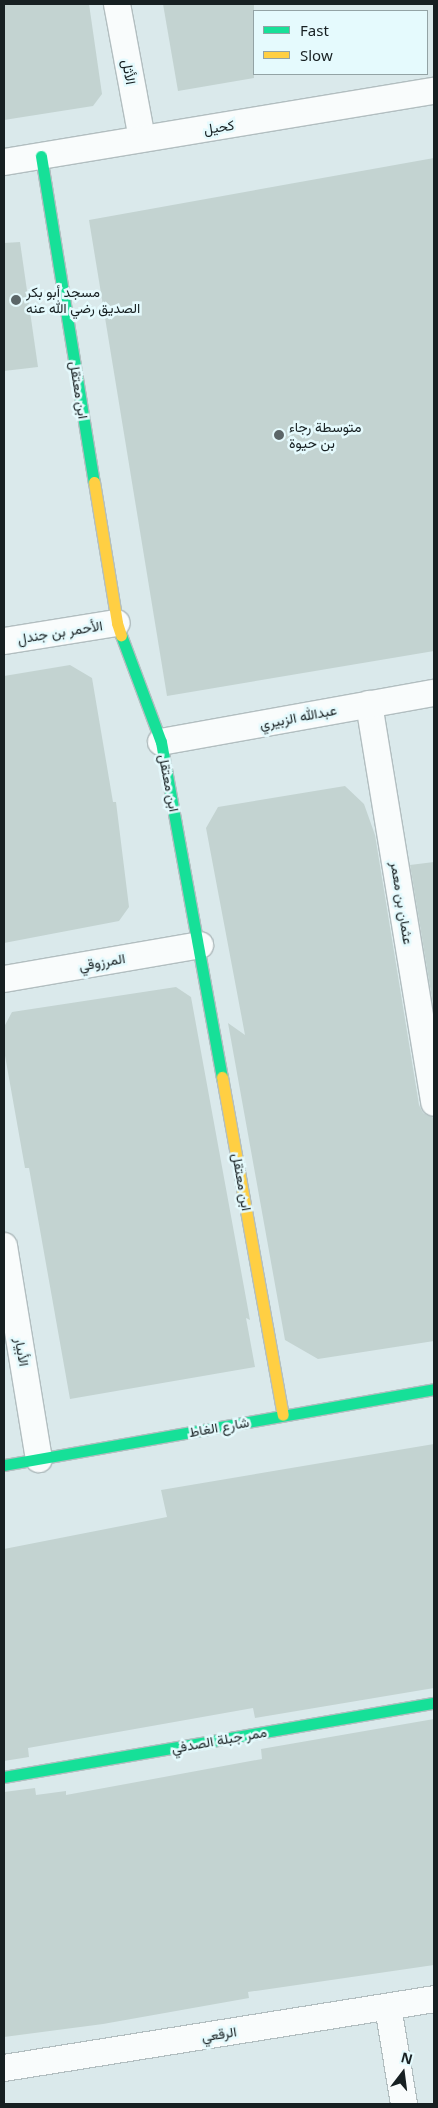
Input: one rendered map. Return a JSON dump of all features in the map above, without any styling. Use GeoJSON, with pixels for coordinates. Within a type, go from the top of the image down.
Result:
{"type":"FeatureCollection","features":[{"type":"Feature","properties":{"kind":"street","name":"الأثل"},"geometry":{"type":"LineString","coordinates":[[117,4],[142,139]]}},
{"type":"Feature","properties":{"kind":"street","name":"كحيل"},"geometry":{"type":"LineString","coordinates":[[4,162],[434,91]]}},
{"type":"Feature","properties":{"kind":"street","name":"ابن معتقل"},"geometry":{"type":"LineString","coordinates":[[41,156],[116,624],[161,742],[200,945],[283,1415]]}},
{"type":"Feature","properties":{"kind":"street","name":"الأحمر بن جندل"},"geometry":{"type":"LineString","coordinates":[[4,641],[116,624]]}},
{"type":"Feature","properties":{"kind":"street","name":"عبدالله الزبيري"},"geometry":{"type":"LineString","coordinates":[[161,742],[434,693]]}},
{"type":"Feature","properties":{"kind":"street","name":"عثمان بن معمر"},"geometry":{"type":"LineString","coordinates":[[369,704],[434,1103]]}},
{"type":"Feature","properties":{"kind":"street","name":"المرزوقي"},"geometry":{"type":"LineString","coordinates":[[4,979],[200,945]]}},
{"type":"Feature","properties":{"kind":"street","name":"الأبيار"},"geometry":{"type":"LineString","coordinates":[[4,1246],[39,1459]]}},
{"type":"Feature","properties":{"kind":"street","name":"شارع الغاط"},"geometry":{"type":"LineString","coordinates":[[4,1465],[434,1389]]}},
{"type":"Feature","properties":{"kind":"street","name":"ممر جبلة الصدفي"},"geometry":{"type":"LineString","coordinates":[[4,1777],[434,1703]]}},
{"type":"Feature","properties":{"kind":"street","name":"الرقعي"},"geometry":{"type":"LineString","coordinates":[[4,2068],[434,1999]]}},
{"type":"Feature","properties":{"kind":"street"},"geometry":{"type":"LineString","coordinates":[[388,2007],[404,2104]]}},
{"type":"Feature","properties":{"kind":"building"},"geometry":{"type":"Polygon","coordinates":[[[4,4],[89,4],[102,94],[93,106],[4,120],[4,4]]]}},
{"type":"Feature","properties":{"kind":"building"},"geometry":{"type":"Polygon","coordinates":[[[163,4],[254,4],[254,78],[178,91],[163,4]]]}},
{"type":"Feature","properties":{"kind":"building","name":"متوسطة رجاء بن حيوة"},"geometry":{"type":"Polygon","coordinates":[[[434,158],[434,651],[167,696],[89,220],[434,158]]]}},
{"type":"Feature","properties":{"kind":"building","name":"مسجد أبو بكر الصديق رضي الله عنه"},"geometry":{"type":"Polygon","coordinates":[[[20,242],[38,367],[4,371],[4,243],[20,242]]]}},
{"type":"Feature","properties":{"kind":"building"},"geometry":{"type":"Polygon","coordinates":[[[70,665],[92,678],[113,802],[116,802],[129,907],[119,921],[4,943],[4,676],[70,665]]]}},
{"type":"Feature","properties":{"kind":"building"},"geometry":{"type":"Polygon","coordinates":[[[345,786],[364,804],[375,835],[419,1105],[423,1113],[434,1118],[434,1341],[318,1359],[285,1340],[228,1023],[245,1035],[206,828],[218,807],[345,786]]]}},
{"type":"Feature","properties":{"kind":"building"},"geometry":{"type":"Polygon","coordinates":[[[434,862],[434,1011],[410,865],[434,862]]]}},
{"type":"Feature","properties":{"kind":"building"},"geometry":{"type":"Polygon","coordinates":[[[176,987],[191,997],[250,1320],[246,1318],[255,1367],[70,1399],[29,1168],[25,1168],[4,1050],[4,1027],[12,1012],[176,987]]]}},
{"type":"Feature","properties":{"kind":"building"},"geometry":{"type":"Polygon","coordinates":[[[434,1444],[434,1688],[255,1718],[253,1708],[28,1748],[29,1757],[4,1761],[4,1549],[167,1517],[161,1490],[434,1444]]]}},
{"type":"Feature","properties":{"kind":"building"},"geometry":{"type":"Polygon","coordinates":[[[434,1719],[434,1965],[248,1992],[249,1998],[103,2024],[4,2037],[4,1792],[35,1788],[36,1795],[66,1791],[66,1795],[262,1759],[261,1749],[434,1719]]]}},
{"type":"Feature","properties":{"kind":"traffic: fast"},"geometry":{"type":"LineString","coordinates":[[41,156],[94,482]]}},
{"type":"Feature","properties":{"kind":"traffic: fast"},"geometry":{"type":"LineString","coordinates":[[121,635],[161,742],[222,1077]]}},
{"type":"Feature","properties":{"kind":"traffic: fast"},"geometry":{"type":"LineString","coordinates":[[4,1465],[434,1389]]}},
{"type":"Feature","properties":{"kind":"traffic: fast"},"geometry":{"type":"LineString","coordinates":[[4,1777],[434,1703]]}},
{"type":"Feature","properties":{"kind":"traffic: slow"},"geometry":{"type":"LineString","coordinates":[[94,482],[117,623],[121,635]]}},
{"type":"Feature","properties":{"kind":"traffic: slow"},"geometry":{"type":"LineString","coordinates":[[222,1077],[283,1415]]}},
{"type":"Feature","properties":{"kind":"place","name":"مسجد أبو بكر الصديق رضي الله عنه"},"geometry":{"type":"Point","coordinates":[16,300]}},
{"type":"Feature","properties":{"kind":"place","name":"متوسطة رجاء بن حيوة"},"geometry":{"type":"Point","coordinates":[279,435]}}]}
